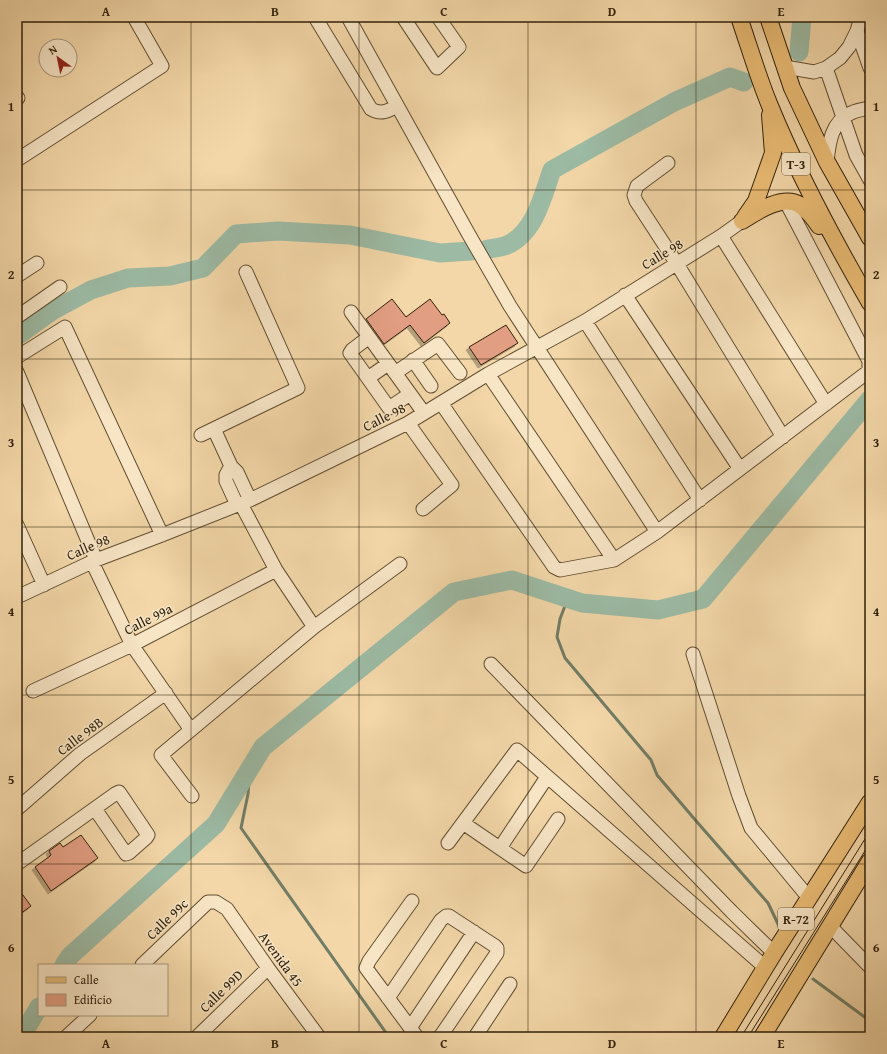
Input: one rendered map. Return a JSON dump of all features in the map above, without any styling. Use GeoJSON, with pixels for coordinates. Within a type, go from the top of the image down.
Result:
{"type":"FeatureCollection","features":[{"type":"Feature","properties":{"kind":"main road","name":"T-3"},"geometry":{"type":"LineString","coordinates":[[739,17],[770,105],[806,186],[846,263],[870,303]]}},
{"type":"Feature","properties":{"kind":"main road","name":"T-3"},"geometry":{"type":"LineString","coordinates":[[768,17],[792,88],[827,162],[870,238]]}},
{"type":"Feature","properties":{"kind":"main road"},"geometry":{"type":"LineString","coordinates":[[742,221],[756,201],[772,154],[770,105]]}},
{"type":"Feature","properties":{"kind":"main road"},"geometry":{"type":"LineString","coordinates":[[742,221],[776,203],[786,202],[799,204],[809,212],[846,263]]}},
{"type":"Feature","properties":{"kind":"main road","name":"R-72"},"geometry":{"type":"LineString","coordinates":[[723,1037],[774,953],[870,802]]}},
{"type":"Feature","properties":{"kind":"main road","name":"R-72"},"geometry":{"type":"LineString","coordinates":[[762,1037],[870,861]]}},
{"type":"Feature","properties":{"kind":"street"},"geometry":{"type":"LineString","coordinates":[[17,160],[162,66],[134,17]]}},
{"type":"Feature","properties":{"kind":"street"},"geometry":{"type":"LineString","coordinates":[[315,17],[371,109],[382,113],[397,106]]}},
{"type":"Feature","properties":{"kind":"street"},"geometry":{"type":"LineString","coordinates":[[348,17],[510,306],[657,532]]}},
{"type":"Feature","properties":{"kind":"street"},"geometry":{"type":"LineString","coordinates":[[403,17],[437,68],[459,47],[438,17]]}},
{"type":"Feature","properties":{"kind":"street"},"geometry":{"type":"LineString","coordinates":[[785,67],[814,72],[826,68],[840,58],[849,47],[857,31],[861,17]]}},
{"type":"Feature","properties":{"kind":"street"},"geometry":{"type":"LineString","coordinates":[[857,31],[870,68]]}},
{"type":"Feature","properties":{"kind":"street"},"geometry":{"type":"LineString","coordinates":[[826,68],[856,155],[870,180]]}},
{"type":"Feature","properties":{"kind":"street"},"geometry":{"type":"LineString","coordinates":[[827,162],[830,137],[836,126],[843,118],[851,113],[870,108]]}},
{"type":"Feature","properties":{"kind":"street"},"geometry":{"type":"LineString","coordinates":[[668,163],[637,186],[634,195],[783,437]]}},
{"type":"Feature","properties":{"kind":"street"},"geometry":{"type":"LineString","coordinates":[[441,403],[554,567],[560,570],[614,560],[657,532],[869,372],[869,361],[786,202]]}},
{"type":"Feature","properties":{"kind":"street","name":"Calle 98"},"geometry":{"type":"LineString","coordinates":[[17,597],[94,561],[242,503],[408,423],[488,374],[585,321],[721,236],[742,221]]}},
{"type":"Feature","properties":{"kind":"street"},"geometry":{"type":"LineString","coordinates":[[721,236],[826,404]]}},
{"type":"Feature","properties":{"kind":"street"},"geometry":{"type":"LineString","coordinates":[[17,276],[37,263]]}},
{"type":"Feature","properties":{"kind":"street"},"geometry":{"type":"LineString","coordinates":[[201,435],[298,388],[246,272]]}},
{"type":"Feature","properties":{"kind":"street"},"geometry":{"type":"LineString","coordinates":[[17,317],[60,287]]}},
{"type":"Feature","properties":{"kind":"street"},"geometry":{"type":"LineString","coordinates":[[625,295],[740,469]]}},
{"type":"Feature","properties":{"kind":"street"},"geometry":{"type":"LineString","coordinates":[[351,312],[424,413]]}},
{"type":"Feature","properties":{"kind":"street"},"geometry":{"type":"LineString","coordinates":[[585,321],[700,500]]}},
{"type":"Feature","properties":{"kind":"street"},"geometry":{"type":"LineString","coordinates":[[17,357],[65,327],[162,535]]}},
{"type":"Feature","properties":{"kind":"street"},"geometry":{"type":"LineString","coordinates":[[369,337],[350,352],[389,408],[410,394]]}},
{"type":"Feature","properties":{"kind":"street"},"geometry":{"type":"LineString","coordinates":[[368,378],[413,360],[438,344],[460,373]]}},
{"type":"Feature","properties":{"kind":"street"},"geometry":{"type":"LineString","coordinates":[[413,360],[431,386]]}},
{"type":"Feature","properties":{"kind":"street"},"geometry":{"type":"LineString","coordinates":[[17,372],[94,561],[132,645],[191,730]]}},
{"type":"Feature","properties":{"kind":"street"},"geometry":{"type":"LineString","coordinates":[[488,374],[614,560]]}},
{"type":"Feature","properties":{"kind":"street"},"geometry":{"type":"LineString","coordinates":[[408,423],[452,485],[423,509]]}},
{"type":"Feature","properties":{"kind":"street"},"geometry":{"type":"LineString","coordinates":[[214,429],[231,466],[226,475],[226,481],[242,503],[276,570],[314,627]]}},
{"type":"Feature","properties":{"kind":"street"},"geometry":{"type":"LineString","coordinates":[[17,525],[44,585]]}},
{"type":"Feature","properties":{"kind":"street"},"geometry":{"type":"LineString","coordinates":[[192,796],[161,755],[314,627],[400,564]]}},
{"type":"Feature","properties":{"kind":"street","name":"Calle 99a"},"geometry":{"type":"LineString","coordinates":[[33,691],[132,645],[276,570]]}},
{"type":"Feature","properties":{"kind":"street"},"geometry":{"type":"LineString","coordinates":[[693,654],[739,796],[751,828],[809,898]]}},
{"type":"Feature","properties":{"kind":"street"},"geometry":{"type":"LineString","coordinates":[[491,664],[721,901],[774,953]]}},
{"type":"Feature","properties":{"kind":"street","name":"Calle 98B"},"geometry":{"type":"LineString","coordinates":[[17,809],[80,754],[166,693]]}},
{"type":"Feature","properties":{"kind":"street"},"geometry":{"type":"LineString","coordinates":[[448,843],[517,750],[766,968]]}},
{"type":"Feature","properties":{"kind":"street"},"geometry":{"type":"LineString","coordinates":[[500,848],[547,776]]}},
{"type":"Feature","properties":{"kind":"street"},"geometry":{"type":"LineString","coordinates":[[17,864],[115,794],[120,792],[148,835],[129,853],[126,854],[95,809]]}},
{"type":"Feature","properties":{"kind":"street"},"geometry":{"type":"LineString","coordinates":[[462,823],[526,866],[558,820]]}},
{"type":"Feature","properties":{"kind":"street"},"geometry":{"type":"LineString","coordinates":[[412,901],[366,968],[413,1032],[474,932]]}},
{"type":"Feature","properties":{"kind":"street","name":"Calle 99c"},"geometry":{"type":"LineString","coordinates":[[143,964],[208,902],[216,902]]}},
{"type":"Feature","properties":{"kind":"street","name":"Avenida 45"},"geometry":{"type":"LineString","coordinates":[[216,902],[227,909],[319,1037]]}},
{"type":"Feature","properties":{"kind":"street"},"geometry":{"type":"LineString","coordinates":[[388,998],[443,918],[449,916],[497,948],[497,953],[440,1037]]}},
{"type":"Feature","properties":{"kind":"street"},"geometry":{"type":"LineString","coordinates":[[830,926],[870,967]]}},
{"type":"Feature","properties":{"kind":"street","name":"Calle 99D"},"geometry":{"type":"LineString","coordinates":[[198,1037],[268,968]]}},
{"type":"Feature","properties":{"kind":"street"},"geometry":{"type":"LineString","coordinates":[[475,1037],[510,984]]}},
{"type":"Feature","properties":{"kind":"street"},"geometry":{"type":"LineString","coordinates":[[66,1037],[89,1016]]}},
{"type":"Feature","properties":{"kind":"building"},"geometry":{"type":"Polygon","coordinates":[[[392,299],[406,317],[430,299],[450,323],[424,343],[410,325],[384,344],[366,319],[392,299]]]}},
{"type":"Feature","properties":{"kind":"building"},"geometry":{"type":"Polygon","coordinates":[[[506,325],[518,343],[481,365],[469,347],[506,325]]]}},
{"type":"Feature","properties":{"kind":"building"},"geometry":{"type":"Polygon","coordinates":[[[81,835],[98,858],[51,891],[35,867],[50,856],[49,851],[60,843],[63,847],[81,835]]]}},
{"type":"Feature","properties":{"kind":"building"},"geometry":{"type":"Polygon","coordinates":[[[17,887],[31,906],[20,914],[17,909],[17,887]]]}},
{"type":"Feature","properties":{"kind":"waterway"},"geometry":{"type":"LineString","coordinates":[[799,52],[802,17]]}},
{"type":"Feature","properties":{"kind":"waterway"},"geometry":{"type":"LineString","coordinates":[[485,250],[507,245],[525,232],[537,212],[552,170],[674,102],[730,77],[744,82]]}},
{"type":"Feature","properties":{"kind":"waterway"},"geometry":{"type":"LineString","coordinates":[[17,336],[52,311],[91,290],[128,278],[170,276],[203,268],[236,234],[278,231],[350,235],[440,253],[471,251]]}},
{"type":"Feature","properties":{"kind":"waterway"},"geometry":{"type":"LineString","coordinates":[[65,964],[70,956],[216,824],[263,747],[454,592],[512,580],[582,603],[658,610],[703,599],[870,399]]}},
{"type":"Feature","properties":{"kind":"waterway"},"geometry":{"type":"LineString","coordinates":[[568,598],[560,619],[557,637],[565,658],[651,760],[657,775],[768,903],[779,926]]}},
{"type":"Feature","properties":{"kind":"waterway"},"geometry":{"type":"LineString","coordinates":[[250,769],[248,794],[241,828],[389,1037]]}},
{"type":"Feature","properties":{"kind":"waterway"},"geometry":{"type":"LineString","coordinates":[[813,979],[870,1021]]}},
{"type":"Feature","properties":{"kind":"waterway"},"geometry":{"type":"LineString","coordinates":[[21,1037],[38,1009]]}},
{"type":"Feature","properties":{"kind":"tram line"},"geometry":{"type":"LineString","coordinates":[[741,1037],[870,831]]}},
{"type":"Feature","properties":{"kind":"tram line"},"geometry":{"type":"LineString","coordinates":[[748,1037],[870,843]]}}]}
